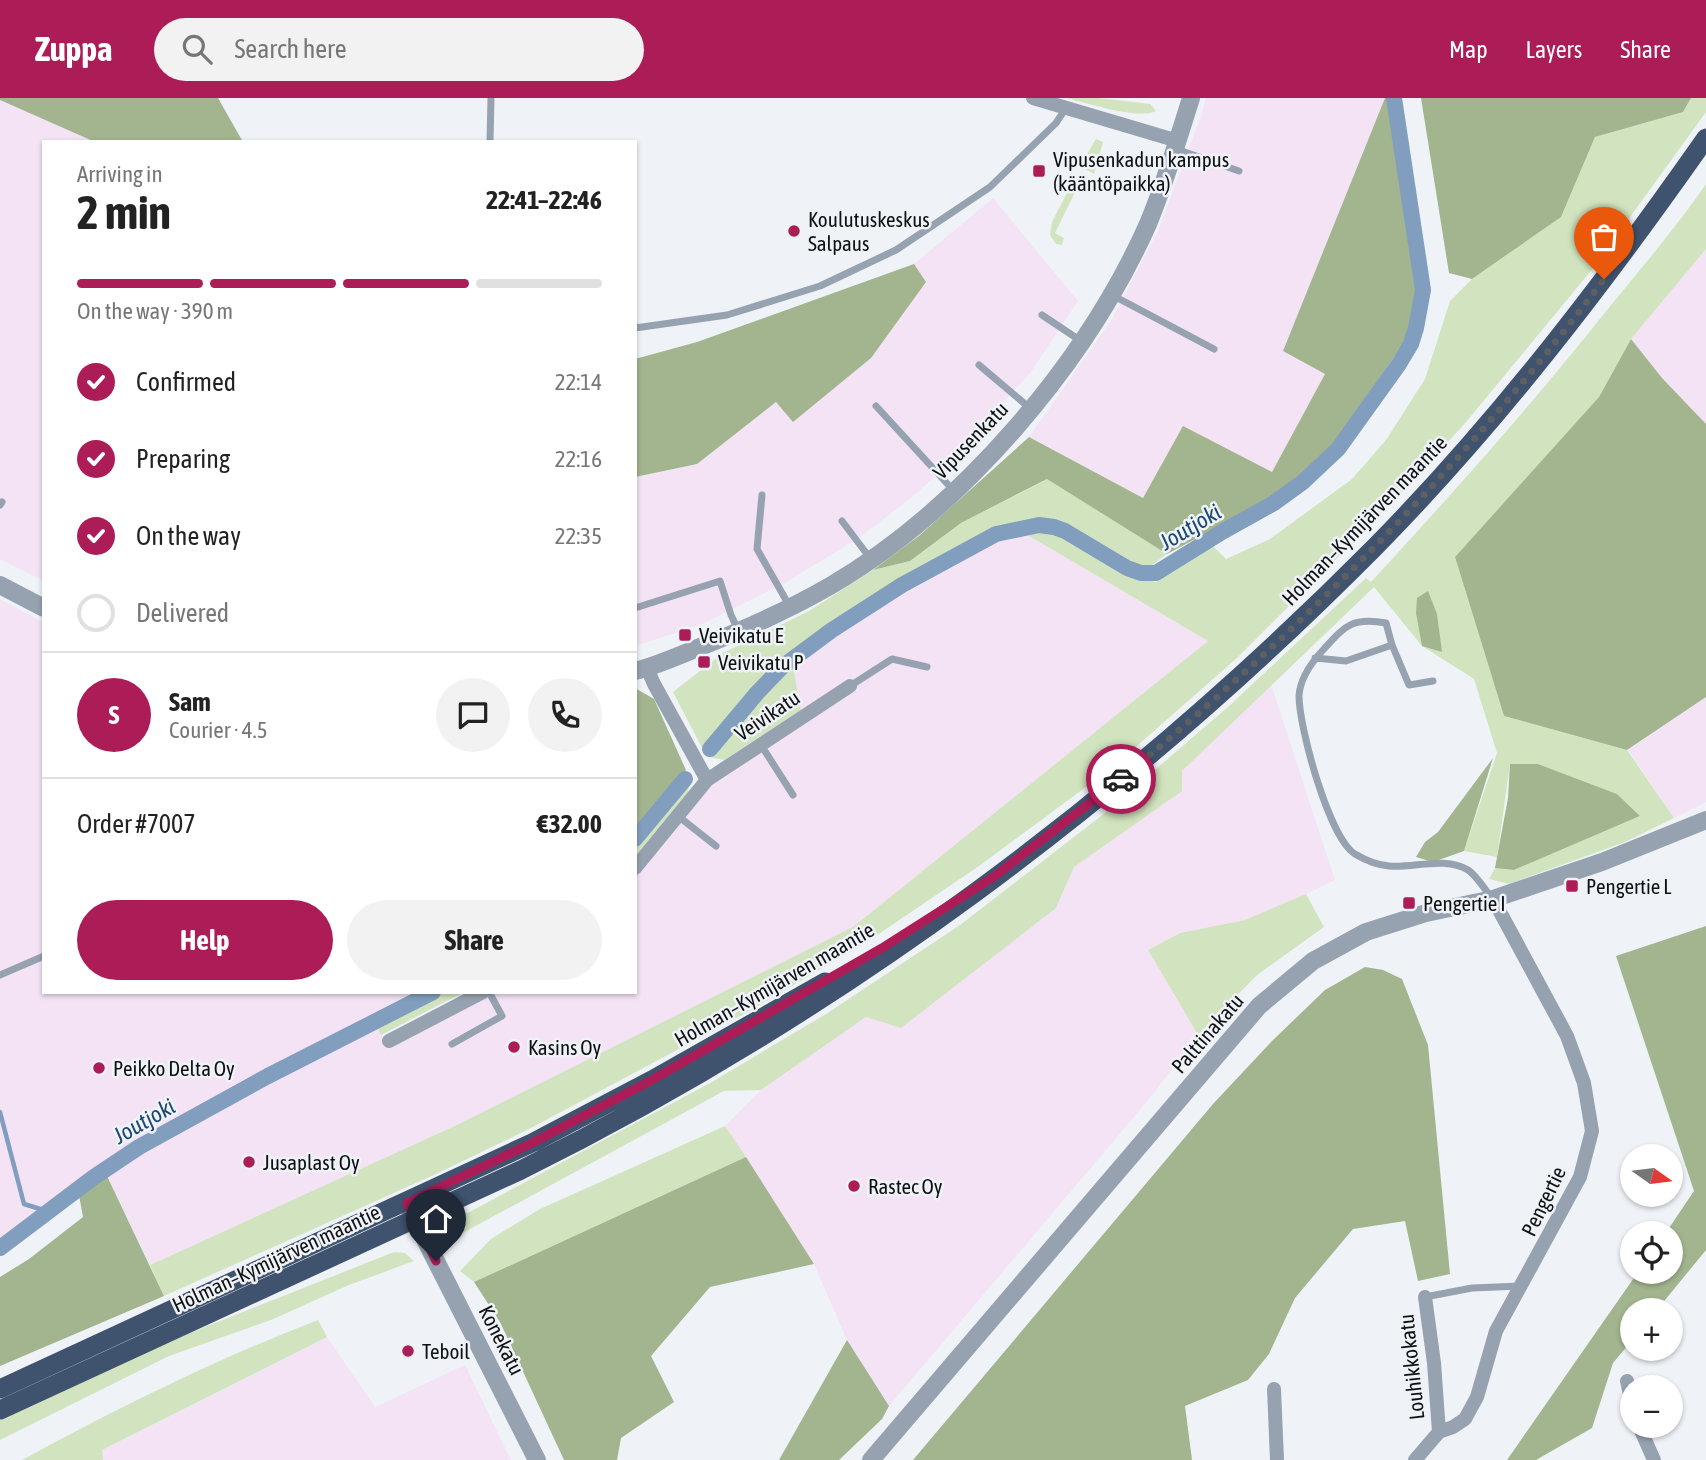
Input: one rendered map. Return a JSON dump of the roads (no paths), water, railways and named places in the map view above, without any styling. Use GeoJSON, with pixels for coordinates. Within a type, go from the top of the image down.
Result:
{"type":"FeatureCollection","features":[{"type":"Feature","properties":{"kind":"highway","name":"Holman–Kymijärven maantie"},"geometry":{"type":"LineString","coordinates":[[0,1389],[588,1136],[729,1058],[859,974],[995,876],[1156,751],[1225,690],[1377,545],[1452,464],[1533,369],[1588,300],[1706,138]]}},
{"type":"Feature","properties":{"kind":"highway","name":"Holman–Kymijärven maantie"},"geometry":{"type":"LineString","coordinates":[[0,1410],[410,1211]]}},
{"type":"Feature","properties":{"kind":"street"},"geometry":{"type":"LineString","coordinates":[[1033,98],[1060,103],[1177,145]]}},
{"type":"Feature","properties":{"kind":"street","name":"Vipusenkatu"},"geometry":{"type":"LineString","coordinates":[[641,669],[739,632],[832,585],[913,527],[995,452],[1082,341],[1111,295],[1148,223],[1191,98]]}},
{"type":"Feature","properties":{"kind":"street"},"geometry":{"type":"LineString","coordinates":[[0,585],[42,607]]}},
{"type":"Feature","properties":{"kind":"street"},"geometry":{"type":"LineString","coordinates":[[641,669],[654,684],[708,780]]}},
{"type":"Feature","properties":{"kind":"street","name":"Veivikatu"},"geometry":{"type":"LineString","coordinates":[[637,865],[708,780],[850,686]]}},
{"type":"Feature","properties":{"kind":"street","name":"Palttinakatu"},"geometry":{"type":"LineString","coordinates":[[872,1460],[1259,1006],[1312,961],[1366,932],[1426,913],[1493,899],[1602,862],[1706,820]]}},
{"type":"Feature","properties":{"kind":"street","name":"Pengertie"},"geometry":{"type":"LineString","coordinates":[[1415,1460],[1438,1432],[1465,1419],[1477,1397],[1496,1331],[1580,1177],[1592,1131],[1584,1083],[1567,1036],[1493,899]]}},
{"type":"Feature","properties":{"kind":"street"},"geometry":{"type":"LineString","coordinates":[[389,1041],[479,994]]}},
{"type":"Feature","properties":{"kind":"street","name":"Konekatu"},"geometry":{"type":"LineString","coordinates":[[410,1211],[537,1460]]}},
{"type":"Feature","properties":{"kind":"street","name":"Louhikkokatu"},"geometry":{"type":"LineString","coordinates":[[1425,1297],[1434,1363],[1438,1432]]}},
{"type":"Feature","properties":{"kind":"street"},"geometry":{"type":"LineString","coordinates":[[1274,1389],[1277,1460]]}},
{"type":"Feature","properties":{"kind":"street"},"geometry":{"type":"LineString","coordinates":[[1644,1438],[1654,1460]]}},
{"type":"Feature","properties":{"kind":"lane"},"geometry":{"type":"LineString","coordinates":[[490,140],[491,98]]}},
{"type":"Feature","properties":{"kind":"lane"},"geometry":{"type":"LineString","coordinates":[[637,328],[727,315],[820,286],[896,250],[990,187],[1056,123],[1060,103]]}},
{"type":"Feature","properties":{"kind":"lane"},"geometry":{"type":"LineString","coordinates":[[1177,145],[1239,171]]}},
{"type":"Feature","properties":{"kind":"lane"},"geometry":{"type":"LineString","coordinates":[[1111,295],[1213,349]]}},
{"type":"Feature","properties":{"kind":"lane"},"geometry":{"type":"LineString","coordinates":[[1042,314],[1082,341]]}},
{"type":"Feature","properties":{"kind":"lane"},"geometry":{"type":"LineString","coordinates":[[979,365],[1031,409]]}},
{"type":"Feature","properties":{"kind":"lane"},"geometry":{"type":"LineString","coordinates":[[876,406],[954,491]]}},
{"type":"Feature","properties":{"kind":"lane"},"geometry":{"type":"LineString","coordinates":[[762,495],[757,548],[791,607]]}},
{"type":"Feature","properties":{"kind":"lane"},"geometry":{"type":"LineString","coordinates":[[842,522],[871,558]]}},
{"type":"Feature","properties":{"kind":"lane"},"geometry":{"type":"LineString","coordinates":[[637,607],[720,581],[739,632]]}},
{"type":"Feature","properties":{"kind":"lane"},"geometry":{"type":"LineString","coordinates":[[1433,681],[1409,685],[1392,645],[1386,622],[1360,620],[1343,629],[1315,658],[1303,677],[1299,696],[1310,754],[1331,822],[1351,852],[1369,862],[1389,866],[1451,864],[1469,871],[1493,899]]}},
{"type":"Feature","properties":{"kind":"lane"},"geometry":{"type":"LineString","coordinates":[[1315,658],[1346,661],[1392,645]]}},
{"type":"Feature","properties":{"kind":"lane"},"geometry":{"type":"LineString","coordinates":[[850,686],[892,659],[927,667]]}},
{"type":"Feature","properties":{"kind":"lane"},"geometry":{"type":"LineString","coordinates":[[761,745],[793,795]]}},
{"type":"Feature","properties":{"kind":"lane"},"geometry":{"type":"LineString","coordinates":[[678,816],[716,846]]}},
{"type":"Feature","properties":{"kind":"lane"},"geometry":{"type":"LineString","coordinates":[[0,975],[42,957]]}},
{"type":"Feature","properties":{"kind":"lane"},"geometry":{"type":"LineString","coordinates":[[452,1044],[502,1016],[490,994]]}},
{"type":"Feature","properties":{"kind":"lane"},"geometry":{"type":"LineString","coordinates":[[1425,1297],[1472,1288],[1521,1286]]}},
{"type":"Feature","properties":{"kind":"waterway","name":"Joutjoki"},"geometry":{"type":"LineString","coordinates":[[710,749],[782,667],[832,630],[902,585],[996,534],[1039,525],[1054,527],[1127,568],[1141,573],[1156,573],[1274,503],[1303,482],[1338,449],[1411,344],[1423,290],[1394,98]]}},
{"type":"Feature","properties":{"kind":"waterway","name":"Joutjoki"},"geometry":{"type":"LineString","coordinates":[[637,837],[685,779]]}},
{"type":"Feature","properties":{"kind":"waterway","name":"Joutjoki"},"geometry":{"type":"LineString","coordinates":[[0,1248],[94,1177],[139,1147],[268,1076],[429,994]]}},
{"type":"Feature","properties":{"kind":"waterway"},"geometry":{"type":"LineString","coordinates":[[0,1112],[24,1204],[50,1212]]}},
{"type":"Feature","properties":{"kind":"place","name":"Vipusenkadun kampus (kääntöpaikka)"},"geometry":{"type":"Point","coordinates":[1039,171]}},
{"type":"Feature","properties":{"kind":"place","name":"Koulutuskeskus Salpaus"},"geometry":{"type":"Point","coordinates":[794,231]}},
{"type":"Feature","properties":{"kind":"place","name":"Veivikatu E"},"geometry":{"type":"Point","coordinates":[685,635]}},
{"type":"Feature","properties":{"kind":"place","name":"Veivikatu P"},"geometry":{"type":"Point","coordinates":[704,662]}},
{"type":"Feature","properties":{"kind":"place","name":"Pengertie L"},"geometry":{"type":"Point","coordinates":[1572,886]}},
{"type":"Feature","properties":{"kind":"place","name":"Pengertie I"},"geometry":{"type":"Point","coordinates":[1409,903]}},
{"type":"Feature","properties":{"kind":"place","name":"Kasins Oy"},"geometry":{"type":"Point","coordinates":[514,1047]}},
{"type":"Feature","properties":{"kind":"place","name":"Peikko Delta Oy"},"geometry":{"type":"Point","coordinates":[99,1068]}},
{"type":"Feature","properties":{"kind":"place","name":"Jusaplast Oy"},"geometry":{"type":"Point","coordinates":[249,1162]}},
{"type":"Feature","properties":{"kind":"place","name":"Rastec Oy"},"geometry":{"type":"Point","coordinates":[854,1186]}},
{"type":"Feature","properties":{"kind":"place","name":"Teboil"},"geometry":{"type":"Point","coordinates":[408,1351]}}]}
